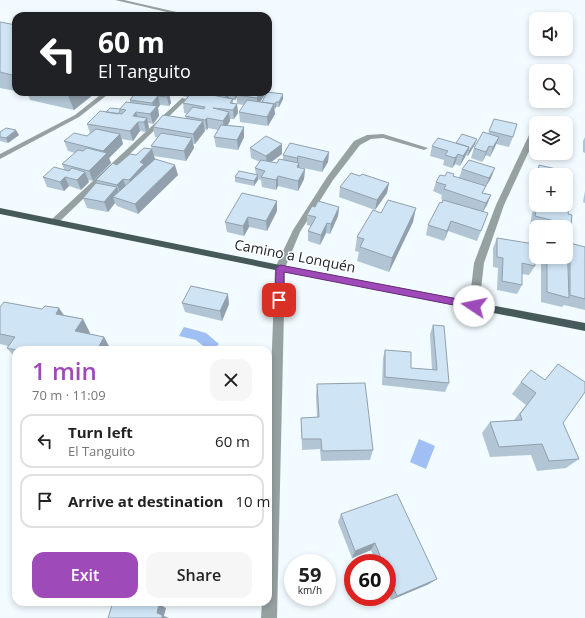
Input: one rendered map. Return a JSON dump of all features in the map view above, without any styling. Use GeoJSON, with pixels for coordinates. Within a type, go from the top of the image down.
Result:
{"type":"FeatureCollection","features":[{"type":"Feature","properties":{"kind":"main road","name":"Camino a Lonquén"},"geometry":{"type":"LineString","coordinates":[[0,211],[280,268],[585,327]]}},
{"type":"Feature","properties":{"kind":"street"},"geometry":{"type":"LineString","coordinates":[[117,0],[172,12]]}},
{"type":"Feature","properties":{"kind":"street"},"geometry":{"type":"LineString","coordinates":[[0,157],[77,116],[103,96]]}},
{"type":"Feature","properties":{"kind":"street"},"geometry":{"type":"LineString","coordinates":[[54,222],[184,98]]}},
{"type":"Feature","properties":{"kind":"street"},"geometry":{"type":"LineString","coordinates":[[272,523],[280,268],[296,232],[330,179],[357,143],[370,137],[383,136],[424,148]]}},
{"type":"Feature","properties":{"kind":"street"},"geometry":{"type":"LineString","coordinates":[[474,306],[479,263],[500,205],[529,143]]}},
{"type":"Feature","properties":{"kind":"street"},"geometry":{"type":"LineString","coordinates":[[269,606],[269,618]]}},
{"type":"Feature","properties":{"kind":"water"},"geometry":{"type":"Polygon","coordinates":[[[184,327],[206,333],[219,344],[217,346],[203,346],[196,340],[179,336],[184,327]]]}},
{"type":"Feature","properties":{"kind":"water"},"geometry":{"type":"Polygon","coordinates":[[[419,439],[435,446],[426,469],[410,462],[419,439]]]}},
{"type":"Feature","properties":{"kind":"building"},"geometry":{"type":"Polygon","coordinates":[[[0,22],[12,24],[12,75],[0,72],[0,22]]]}},
{"type":"Feature","properties":{"kind":"building"},"geometry":{"type":"Polygon","coordinates":[[[272,93],[283,94],[279,102],[276,102],[275,104],[262,102],[265,96],[272,96],[272,93]]]}},
{"type":"Feature","properties":{"kind":"building"},"geometry":{"type":"Polygon","coordinates":[[[133,96],[158,96],[152,103],[130,100],[133,96]]]}},
{"type":"Feature","properties":{"kind":"building"},"geometry":{"type":"Polygon","coordinates":[[[189,96],[217,96],[233,99],[230,103],[237,104],[233,110],[213,108],[229,112],[223,121],[207,118],[205,120],[185,116],[193,107],[204,109],[205,107],[183,103],[189,96]]]}},
{"type":"Feature","properties":{"kind":"building"},"geometry":{"type":"Polygon","coordinates":[[[243,96],[258,96],[257,98],[243,96]]]}},
{"type":"Feature","properties":{"kind":"building"},"geometry":{"type":"Polygon","coordinates":[[[247,100],[274,104],[267,117],[239,112],[247,100]]]}},
{"type":"Feature","properties":{"kind":"building"},"geometry":{"type":"Polygon","coordinates":[[[126,102],[157,106],[150,114],[136,112],[133,116],[147,118],[144,122],[138,122],[130,131],[87,124],[100,111],[122,114],[126,110],[120,109],[126,102]]]}},
{"type":"Feature","properties":{"kind":"building"},"geometry":{"type":"Polygon","coordinates":[[[110,108],[120,109],[120,111],[118,114],[106,112],[110,108]]]}},
{"type":"Feature","properties":{"kind":"building"},"geometry":{"type":"Polygon","coordinates":[[[163,115],[203,121],[193,134],[153,127],[163,115]]]}},
{"type":"Feature","properties":{"kind":"building"},"geometry":{"type":"Polygon","coordinates":[[[494,119],[517,124],[513,137],[489,131],[494,119]]]}},
{"type":"Feature","properties":{"kind":"building"},"geometry":{"type":"Polygon","coordinates":[[[221,125],[244,127],[237,140],[214,137],[221,125]]]}},
{"type":"Feature","properties":{"kind":"building"},"geometry":{"type":"Polygon","coordinates":[[[6,128],[16,130],[6,138],[0,137],[0,132],[6,128]]]}},
{"type":"Feature","properties":{"kind":"building"},"geometry":{"type":"Polygon","coordinates":[[[96,129],[120,134],[103,151],[64,141],[74,133],[87,136],[96,129]]]}},
{"type":"Feature","properties":{"kind":"building"},"geometry":{"type":"Polygon","coordinates":[[[483,132],[499,137],[493,147],[489,146],[486,152],[474,148],[483,132]]]}},
{"type":"Feature","properties":{"kind":"building"},"geometry":{"type":"Polygon","coordinates":[[[161,133],[192,138],[184,151],[151,146],[161,133]]]}},
{"type":"Feature","properties":{"kind":"building"},"geometry":{"type":"Polygon","coordinates":[[[462,134],[477,139],[469,151],[469,147],[456,143],[462,134]]]}},
{"type":"Feature","properties":{"kind":"building"},"geometry":{"type":"Polygon","coordinates":[[[266,136],[282,144],[266,156],[250,148],[266,136]]]}},
{"type":"Feature","properties":{"kind":"building"},"geometry":{"type":"Polygon","coordinates":[[[438,138],[469,147],[463,156],[458,154],[455,158],[445,155],[448,151],[432,146],[438,138]]]}},
{"type":"Feature","properties":{"kind":"building"},"geometry":{"type":"Polygon","coordinates":[[[290,143],[329,152],[323,162],[298,156],[297,158],[283,155],[290,143]]]}},
{"type":"Feature","properties":{"kind":"building"},"geometry":{"type":"Polygon","coordinates":[[[87,148],[107,153],[89,171],[62,164],[78,150],[83,151],[87,148]]]}},
{"type":"Feature","properties":{"kind":"building"},"geometry":{"type":"Polygon","coordinates":[[[144,148],[152,149],[140,162],[144,164],[129,180],[123,179],[117,185],[96,180],[113,163],[117,165],[130,154],[136,155],[144,148]]]}},
{"type":"Feature","properties":{"kind":"building"},"geometry":{"type":"Polygon","coordinates":[[[155,159],[175,165],[135,204],[113,197],[155,159]]]}},
{"type":"Feature","properties":{"kind":"building"},"geometry":{"type":"Polygon","coordinates":[[[279,159],[299,163],[297,167],[305,169],[298,181],[278,176],[276,180],[261,177],[265,171],[255,168],[261,160],[277,163],[279,159]]]}},
{"type":"Feature","properties":{"kind":"building"},"geometry":{"type":"Polygon","coordinates":[[[469,160],[495,168],[489,178],[462,169],[469,160]]]}},
{"type":"Feature","properties":{"kind":"building"},"geometry":{"type":"Polygon","coordinates":[[[539,165],[552,168],[539,168],[539,165]]]}},
{"type":"Feature","properties":{"kind":"building"},"geometry":{"type":"Polygon","coordinates":[[[54,167],[69,171],[72,168],[85,172],[77,180],[65,177],[60,182],[43,177],[54,167]]]}},
{"type":"Feature","properties":{"kind":"building"},"geometry":{"type":"Polygon","coordinates":[[[239,171],[258,175],[254,181],[235,177],[239,171]]]}},
{"type":"Feature","properties":{"kind":"building"},"geometry":{"type":"Polygon","coordinates":[[[447,172],[454,174],[453,176],[486,186],[482,193],[491,195],[486,203],[444,189],[446,185],[436,182],[440,175],[445,176],[447,172]]]}},
{"type":"Feature","properties":{"kind":"building"},"geometry":{"type":"Polygon","coordinates":[[[351,173],[360,176],[362,174],[389,183],[377,200],[340,187],[351,173]]]}},
{"type":"Feature","properties":{"kind":"building"},"geometry":{"type":"Polygon","coordinates":[[[96,183],[117,187],[104,202],[83,198],[96,183]]]}},
{"type":"Feature","properties":{"kind":"building"},"geometry":{"type":"Polygon","coordinates":[[[242,193],[277,201],[266,221],[248,217],[243,226],[225,222],[242,193]]]}},
{"type":"Feature","properties":{"kind":"building"},"geometry":{"type":"Polygon","coordinates":[[[388,200],[416,208],[392,258],[360,247],[364,239],[357,237],[373,210],[381,213],[388,200]]]}},
{"type":"Feature","properties":{"kind":"building"},"geometry":{"type":"Polygon","coordinates":[[[443,200],[488,213],[481,231],[451,221],[447,231],[428,225],[440,202],[442,203],[443,200]]]}},
{"type":"Feature","properties":{"kind":"building"},"geometry":{"type":"Polygon","coordinates":[[[318,201],[339,207],[331,224],[327,223],[321,235],[308,231],[316,217],[307,215],[312,206],[315,207],[318,201]]]}},
{"type":"Feature","properties":{"kind":"building"},"geometry":{"type":"Polygon","coordinates":[[[536,212],[568,212],[568,214],[572,215],[572,220],[551,220],[535,216],[536,212]]]}},
{"type":"Feature","properties":{"kind":"building"},"geometry":{"type":"Polygon","coordinates":[[[497,238],[529,243],[529,264],[535,264],[535,266],[522,263],[522,285],[502,281],[503,258],[497,257],[497,238]]]}},
{"type":"Feature","properties":{"kind":"building"},"geometry":{"type":"Polygon","coordinates":[[[573,244],[585,247],[585,299],[570,295],[570,264],[573,264],[573,244]]]}},
{"type":"Feature","properties":{"kind":"building"},"geometry":{"type":"Polygon","coordinates":[[[547,264],[568,264],[569,298],[547,292],[547,264]]]}},
{"type":"Feature","properties":{"kind":"building"},"geometry":{"type":"Polygon","coordinates":[[[191,286],[228,294],[220,311],[182,303],[191,286]]]}},
{"type":"Feature","properties":{"kind":"building"},"geometry":{"type":"Polygon","coordinates":[[[4,302],[42,309],[45,306],[59,308],[56,314],[83,319],[75,331],[104,337],[99,346],[12,346],[12,349],[7,348],[15,337],[0,334],[0,307],[4,302]]]}},
{"type":"Feature","properties":{"kind":"building"},"geometry":{"type":"Polygon","coordinates":[[[433,325],[444,326],[449,383],[385,377],[385,350],[411,352],[411,368],[437,370],[433,325]]]}},
{"type":"Feature","properties":{"kind":"building"},"geometry":{"type":"Polygon","coordinates":[[[558,364],[585,382],[585,392],[563,423],[579,459],[549,461],[542,444],[499,447],[490,422],[522,420],[520,414],[536,393],[521,382],[531,370],[545,380],[558,364]]]}},
{"type":"Feature","properties":{"kind":"building"},"geometry":{"type":"Polygon","coordinates":[[[365,383],[373,450],[322,451],[321,439],[302,439],[301,418],[319,417],[317,384],[365,383]]]}},
{"type":"Feature","properties":{"kind":"building"},"geometry":{"type":"Polygon","coordinates":[[[397,494],[437,579],[397,596],[396,554],[379,554],[375,543],[355,551],[341,514],[397,494]]]}},
{"type":"Feature","properties":{"kind":"building"},"geometry":{"type":"Polygon","coordinates":[[[112,606],[159,606],[157,613],[162,615],[162,618],[108,618],[112,606]]]}},
{"type":"Feature","properties":{"kind":"route"},"geometry":{"type":"LineString","coordinates":[[279,300],[280,268],[474,306]]}}]}
